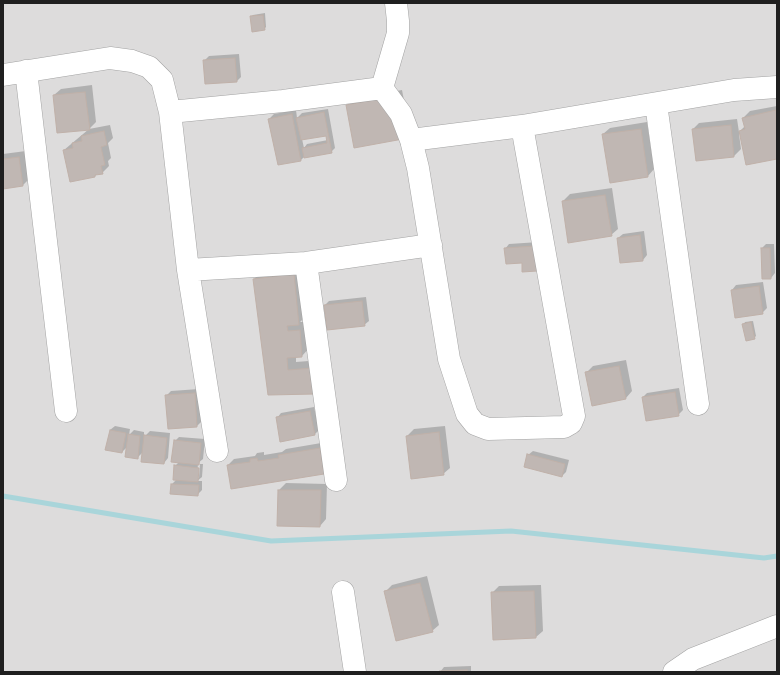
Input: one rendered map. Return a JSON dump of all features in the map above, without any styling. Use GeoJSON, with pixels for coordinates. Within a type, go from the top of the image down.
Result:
{"type":"FeatureCollection","features":[{"type":"Feature","properties":{"kind":"street"},"geometry":{"type":"LineString","coordinates":[[382,88],[398,33],[396,3]]}},
{"type":"Feature","properties":{"kind":"street"},"geometry":{"type":"LineString","coordinates":[[3,75],[110,58],[132,61],[149,67],[162,80],[170,112],[188,270],[217,451]]}},
{"type":"Feature","properties":{"kind":"street"},"geometry":{"type":"LineString","coordinates":[[26,71],[66,412]]}},
{"type":"Feature","properties":{"kind":"street"},"geometry":{"type":"LineString","coordinates":[[411,140],[522,126],[734,90],[777,87]]}},
{"type":"Feature","properties":{"kind":"street"},"geometry":{"type":"LineString","coordinates":[[170,112],[283,101],[382,88]]}},
{"type":"Feature","properties":{"kind":"street"},"geometry":{"type":"LineString","coordinates":[[382,88],[400,114],[411,140],[418,168],[449,359],[467,414],[475,424],[488,429],[564,427],[571,423],[574,416],[522,126]]}},
{"type":"Feature","properties":{"kind":"street"},"geometry":{"type":"LineString","coordinates":[[656,104],[698,404]]}},
{"type":"Feature","properties":{"kind":"street"},"geometry":{"type":"LineString","coordinates":[[188,270],[306,263],[431,245]]}},
{"type":"Feature","properties":{"kind":"street"},"geometry":{"type":"LineString","coordinates":[[306,263],[336,480]]}},
{"type":"Feature","properties":{"kind":"street"},"geometry":{"type":"LineString","coordinates":[[343,592],[355,672]]}},
{"type":"Feature","properties":{"kind":"street"},"geometry":{"type":"LineString","coordinates":[[674,672],[693,659],[777,626]]}},
{"type":"Feature","properties":{"kind":"shaded area"},"geometry":{"type":"Polygon","coordinates":[[[3,3],[777,3],[777,672],[3,672],[3,3]]]}},
{"type":"Feature","properties":{"kind":"building"},"geometry":{"type":"Polygon","coordinates":[[[263,15],[265,30],[252,32],[250,16],[263,15]]]}},
{"type":"Feature","properties":{"kind":"building"},"geometry":{"type":"Polygon","coordinates":[[[235,58],[237,82],[205,84],[203,60],[235,58]]]}},
{"type":"Feature","properties":{"kind":"building"},"geometry":{"type":"Polygon","coordinates":[[[85,92],[90,130],[57,133],[53,95],[85,92]]]}},
{"type":"Feature","properties":{"kind":"building"},"geometry":{"type":"Polygon","coordinates":[[[396,96],[403,139],[354,148],[346,105],[396,96]]]}},
{"type":"Feature","properties":{"kind":"building"},"geometry":{"type":"Polygon","coordinates":[[[776,110],[777,159],[746,165],[739,131],[745,129],[742,118],[776,110]]]}},
{"type":"Feature","properties":{"kind":"building"},"geometry":{"type":"Polygon","coordinates":[[[324,112],[332,153],[304,158],[302,148],[327,143],[326,136],[301,140],[296,118],[324,112]]]}},
{"type":"Feature","properties":{"kind":"building"},"geometry":{"type":"Polygon","coordinates":[[[292,114],[301,161],[278,165],[268,119],[292,114]]]}},
{"type":"Feature","properties":{"kind":"building"},"geometry":{"type":"Polygon","coordinates":[[[731,125],[734,157],[696,161],[692,129],[731,125]]]}},
{"type":"Feature","properties":{"kind":"building"},"geometry":{"type":"Polygon","coordinates":[[[641,129],[648,177],[610,183],[602,134],[641,129]]]}},
{"type":"Feature","properties":{"kind":"building"},"geometry":{"type":"Polygon","coordinates":[[[104,131],[107,145],[101,147],[105,165],[101,166],[103,174],[70,182],[63,150],[73,148],[72,143],[82,141],[81,136],[104,131]]]}},
{"type":"Feature","properties":{"kind":"building"},"geometry":{"type":"Polygon","coordinates":[[[19,157],[23,186],[3,189],[3,159],[19,157]]]}},
{"type":"Feature","properties":{"kind":"building"},"geometry":{"type":"Polygon","coordinates":[[[605,195],[612,236],[568,243],[562,201],[605,195]]]}},
{"type":"Feature","properties":{"kind":"building"},"geometry":{"type":"Polygon","coordinates":[[[640,235],[643,261],[620,263],[617,238],[640,235]]]}},
{"type":"Feature","properties":{"kind":"building"},"geometry":{"type":"Polygon","coordinates":[[[535,246],[537,271],[522,272],[522,263],[506,264],[504,248],[535,246]]]}},
{"type":"Feature","properties":{"kind":"building"},"geometry":{"type":"Polygon","coordinates":[[[761,248],[770,248],[771,279],[762,279],[761,248]]]}},
{"type":"Feature","properties":{"kind":"building"},"geometry":{"type":"Polygon","coordinates":[[[294,274],[299,325],[287,326],[288,331],[300,330],[302,357],[287,358],[288,370],[312,368],[315,394],[268,395],[253,279],[294,274]]]}},
{"type":"Feature","properties":{"kind":"building"},"geometry":{"type":"Polygon","coordinates":[[[759,286],[763,314],[735,318],[731,290],[759,286]]]}},
{"type":"Feature","properties":{"kind":"building"},"geometry":{"type":"Polygon","coordinates":[[[362,301],[365,326],[327,330],[324,305],[362,301]]]}},
{"type":"Feature","properties":{"kind":"building"},"geometry":{"type":"Polygon","coordinates":[[[751,322],[755,339],[746,341],[742,324],[751,322]]]}},
{"type":"Feature","properties":{"kind":"building"},"geometry":{"type":"Polygon","coordinates":[[[619,366],[626,399],[592,406],[585,372],[619,366]]]}},
{"type":"Feature","properties":{"kind":"building"},"geometry":{"type":"Polygon","coordinates":[[[675,392],[679,416],[646,421],[642,397],[675,392]]]}},
{"type":"Feature","properties":{"kind":"building"},"geometry":{"type":"Polygon","coordinates":[[[195,393],[197,427],[168,429],[165,395],[195,393]]]}},
{"type":"Feature","properties":{"kind":"building"},"geometry":{"type":"Polygon","coordinates":[[[310,411],[315,435],[280,442],[276,417],[310,411]]]}},
{"type":"Feature","properties":{"kind":"building"},"geometry":{"type":"Polygon","coordinates":[[[110,430],[126,433],[122,453],[105,450],[110,430]]]}},
{"type":"Feature","properties":{"kind":"building"},"geometry":{"type":"Polygon","coordinates":[[[439,432],[444,475],[411,479],[406,436],[439,432]]]}},
{"type":"Feature","properties":{"kind":"building"},"geometry":{"type":"Polygon","coordinates":[[[128,434],[140,436],[138,459],[125,457],[128,434]]]}},
{"type":"Feature","properties":{"kind":"building"},"geometry":{"type":"Polygon","coordinates":[[[144,435],[167,438],[164,464],[141,462],[144,435]]]}},
{"type":"Feature","properties":{"kind":"building"},"geometry":{"type":"Polygon","coordinates":[[[174,440],[201,443],[199,465],[171,462],[174,440]]]}},
{"type":"Feature","properties":{"kind":"building"},"geometry":{"type":"Polygon","coordinates":[[[320,448],[324,474],[231,489],[227,465],[250,462],[250,459],[257,458],[258,461],[279,458],[278,455],[320,448]]]}},
{"type":"Feature","properties":{"kind":"building"},"geometry":{"type":"Polygon","coordinates":[[[527,454],[565,464],[562,477],[524,467],[527,454]]]}},
{"type":"Feature","properties":{"kind":"building"},"geometry":{"type":"Polygon","coordinates":[[[174,465],[199,468],[198,482],[173,480],[174,465]]]}},
{"type":"Feature","properties":{"kind":"building"},"geometry":{"type":"Polygon","coordinates":[[[171,484],[199,485],[198,496],[170,494],[171,484]]]}},
{"type":"Feature","properties":{"kind":"building"},"geometry":{"type":"Polygon","coordinates":[[[278,490],[321,490],[320,527],[277,526],[278,490]]]}},
{"type":"Feature","properties":{"kind":"building"},"geometry":{"type":"Polygon","coordinates":[[[420,583],[433,632],[396,641],[384,591],[420,583]]]}},
{"type":"Feature","properties":{"kind":"building"},"geometry":{"type":"Polygon","coordinates":[[[534,591],[536,638],[493,640],[491,592],[534,591]]]}},
{"type":"Feature","properties":{"kind":"building"},"geometry":{"type":"Polygon","coordinates":[[[467,670],[467,672],[439,672],[439,671],[467,670]]]}},
{"type":"Feature","properties":{"kind":"waterway"},"geometry":{"type":"LineString","coordinates":[[3,496],[271,541],[511,531],[764,558],[777,556]]}}]}
